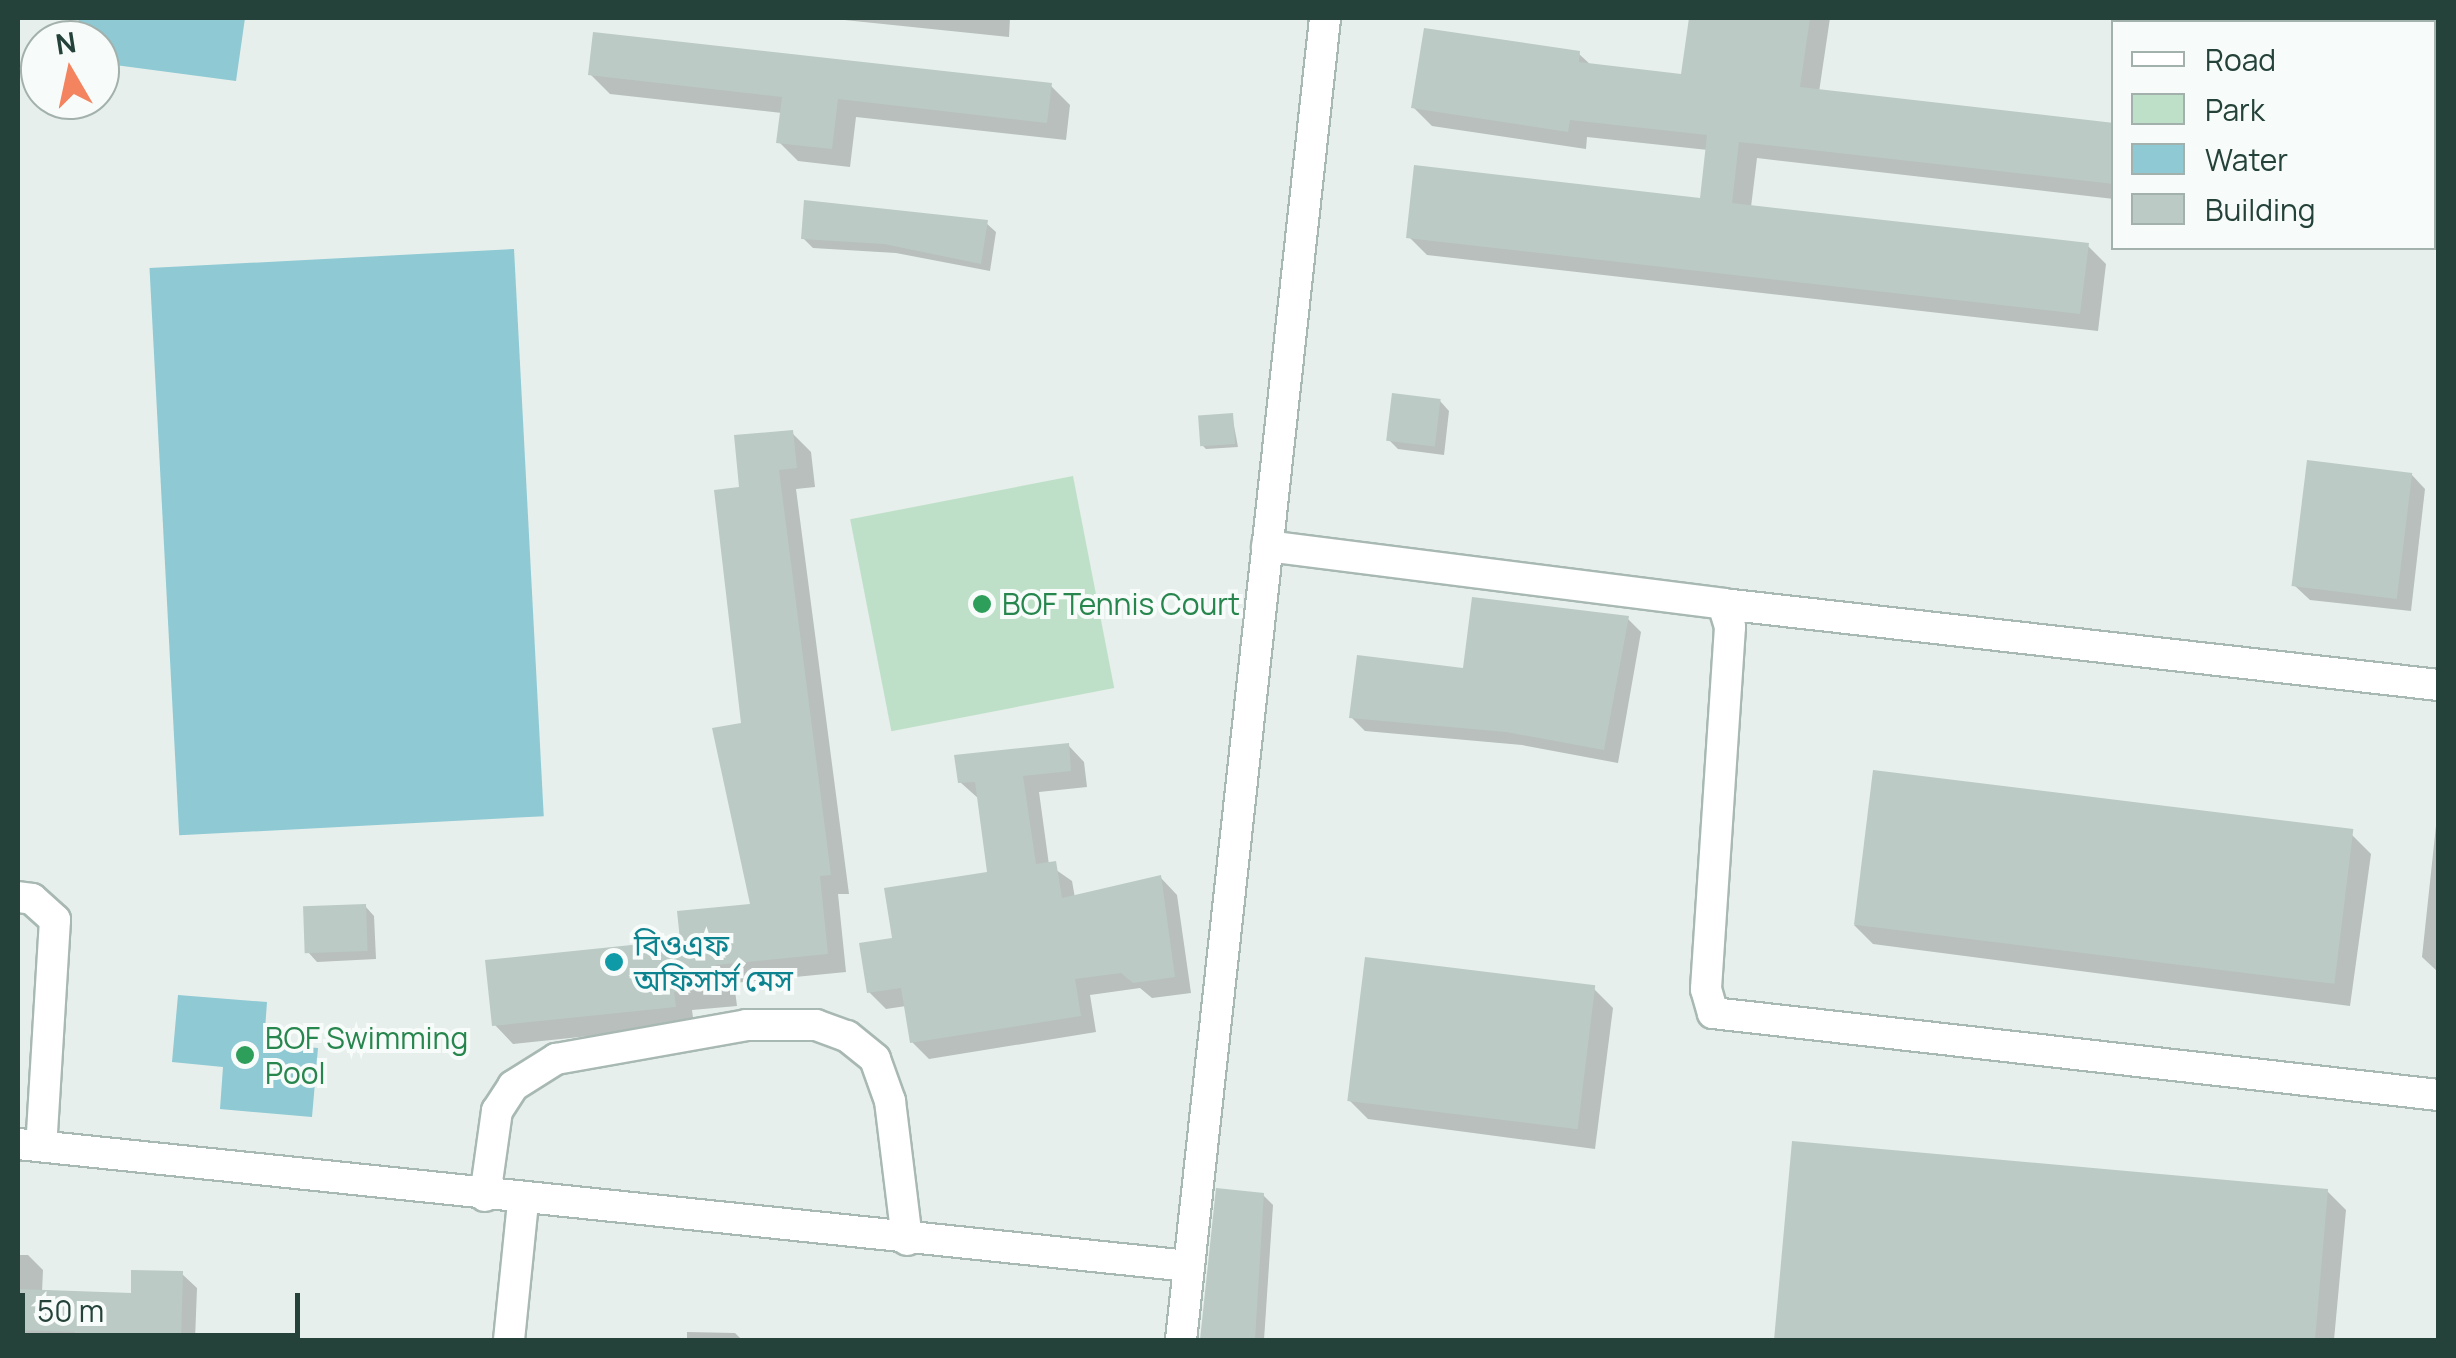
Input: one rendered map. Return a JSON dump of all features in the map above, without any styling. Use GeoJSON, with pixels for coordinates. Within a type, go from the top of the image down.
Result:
{"type":"FeatureCollection","features":[{"type":"Feature","properties":{"kind":"street"},"geometry":{"type":"LineString","coordinates":[[1181,1340],[1325,18]]}},
{"type":"Feature","properties":{"kind":"street"},"geometry":{"type":"LineString","coordinates":[[1267,546],[1723,604],[2438,685]]}},
{"type":"Feature","properties":{"kind":"street"},"geometry":{"type":"LineString","coordinates":[[1723,604],[1730,627],[1706,989],[1713,1013],[2438,1096]]}},
{"type":"Feature","properties":{"kind":"street"},"geometry":{"type":"LineString","coordinates":[[18,896],[32,898],[55,920],[29,1145],[523,1202],[1188,1266]]}},
{"type":"Feature","properties":{"kind":"street"},"geometry":{"type":"LineString","coordinates":[[485,1196],[497,1111],[513,1086],[556,1059],[746,1025],[816,1025],[847,1036],[875,1059],[890,1101],[907,1240]]}},
{"type":"Feature","properties":{"kind":"street"},"geometry":{"type":"LineString","coordinates":[[509,1340],[523,1202]]}},
{"type":"Feature","properties":{"kind":"green space","name":"BOF Tennis Court"},"geometry":{"type":"Polygon","coordinates":[[[1073,476],[1114,688],[891,731],[850,519],[1073,476]]]}},
{"type":"Feature","properties":{"kind":"water"},"geometry":{"type":"Polygon","coordinates":[[[245,18],[236,81],[120,66],[120,20],[79,20],[245,18]]]}},
{"type":"Feature","properties":{"kind":"water"},"geometry":{"type":"Polygon","coordinates":[[[514,249],[544,816],[179,835],[150,268],[514,249]]]}},
{"type":"Feature","properties":{"kind":"water","name":"BOF Swimming Pool"},"geometry":{"type":"Polygon","coordinates":[[[178,995],[267,1002],[264,1043],[318,1048],[312,1117],[220,1109],[223,1067],[172,1062],[178,995]]]}},
{"type":"Feature","properties":{"kind":"building"},"geometry":{"type":"Polygon","coordinates":[[[1689,18],[1810,18],[1800,87],[2111,123],[2111,184],[1739,142],[1732,203],[2089,243],[2080,314],[1406,238],[1414,165],[1700,198],[1707,135],[1570,120],[1568,132],[1411,108],[1424,28],[1580,51],[1579,62],[1681,74],[1689,18]]]}},
{"type":"Feature","properties":{"kind":"building"},"geometry":{"type":"Polygon","coordinates":[[[593,32],[1052,83],[1047,123],[838,99],[832,149],[776,143],[782,97],[588,75],[593,32]]]}},
{"type":"Feature","properties":{"kind":"building"},"geometry":{"type":"Polygon","coordinates":[[[804,200],[988,220],[981,264],[884,244],[801,239],[804,200]]]}},
{"type":"Feature","properties":{"kind":"building"},"geometry":{"type":"Polygon","coordinates":[[[1392,393],[1441,399],[1435,447],[1386,441],[1392,393]]]}},
{"type":"Feature","properties":{"kind":"building"},"geometry":{"type":"Polygon","coordinates":[[[1233,413],[1235,444],[1200,446],[1198,415],[1233,413]]]}},
{"type":"Feature","properties":{"kind":"building"},"geometry":{"type":"Polygon","coordinates":[[[793,430],[797,468],[779,470],[831,875],[820,876],[828,954],[716,965],[719,988],[674,992],[676,1007],[492,1026],[485,960],[680,940],[677,911],[750,904],[712,728],[741,723],[714,490],[739,487],[734,435],[793,430]]]}},
{"type":"Feature","properties":{"kind":"building"},"geometry":{"type":"Polygon","coordinates":[[[2307,460],[2412,473],[2397,599],[2292,586],[2307,460]]]}},
{"type":"Feature","properties":{"kind":"building"},"geometry":{"type":"Polygon","coordinates":[[[1472,597],[1629,616],[1604,750],[1506,732],[1349,718],[1357,655],[1463,668],[1472,597]]]}},
{"type":"Feature","properties":{"kind":"building"},"geometry":{"type":"Polygon","coordinates":[[[1069,743],[1071,771],[1023,776],[1036,864],[1056,861],[1062,898],[1161,875],[1175,977],[1133,983],[1121,973],[1075,979],[1081,1016],[910,1043],[901,988],[867,993],[859,943],[892,938],[884,888],[987,872],[975,782],[958,783],[954,755],[1069,743]]]}},
{"type":"Feature","properties":{"kind":"building"},"geometry":{"type":"Polygon","coordinates":[[[1873,770],[2353,829],[2334,984],[1854,925],[1873,770]]]}},
{"type":"Feature","properties":{"kind":"building"},"geometry":{"type":"Polygon","coordinates":[[[366,904],[368,951],[305,953],[303,906],[366,904]]]}},
{"type":"Feature","properties":{"kind":"building"},"geometry":{"type":"Polygon","coordinates":[[[1365,957],[1595,985],[1578,1129],[1347,1101],[1365,957]]]}},
{"type":"Feature","properties":{"kind":"building"},"geometry":{"type":"Polygon","coordinates":[[[1792,1141],[2328,1189],[2315,1340],[1774,1340],[1792,1141]]]}},
{"type":"Feature","properties":{"kind":"building"},"geometry":{"type":"Polygon","coordinates":[[[1216,1188],[1264,1193],[1255,1340],[1200,1340],[1216,1188]]]}},
{"type":"Feature","properties":{"kind":"building"},"geometry":{"type":"Polygon","coordinates":[[[131,1270],[183,1271],[181,1340],[74,1340],[75,1332],[18,1330],[18,1289],[131,1293],[131,1270]]]}},
{"type":"Feature","properties":{"kind":"place","name":"BOF Tennis Court"},"geometry":{"type":"Point","coordinates":[982,604]}},
{"type":"Feature","properties":{"kind":"place","name":"বিওএফ অফিসার্স মেস"},"geometry":{"type":"Point","coordinates":[614,962]}},
{"type":"Feature","properties":{"kind":"place","name":"BOF Swimming Pool"},"geometry":{"type":"Point","coordinates":[245,1055]}}]}
